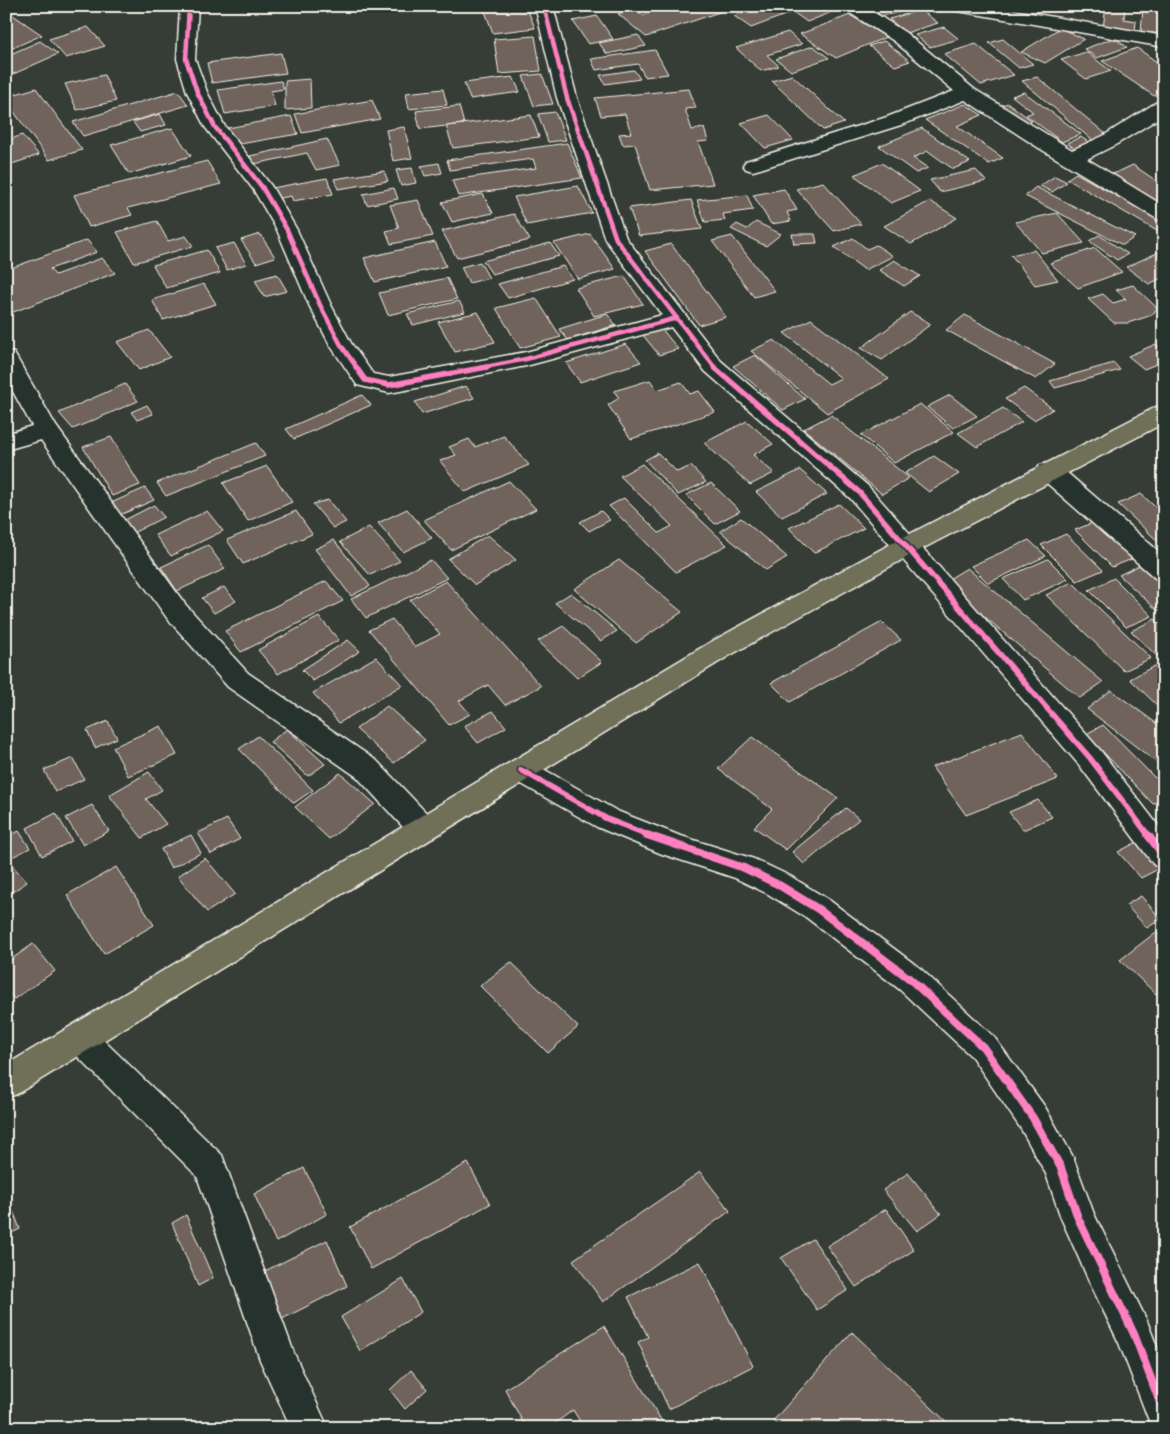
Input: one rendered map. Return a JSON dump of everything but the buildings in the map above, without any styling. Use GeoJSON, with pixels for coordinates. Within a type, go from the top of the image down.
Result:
{"type":"FeatureCollection","features":[{"type":"Feature","properties":{"kind":"main road"},"geometry":{"type":"LineString","coordinates":[[6,1083],[718,650],[907,546],[1164,413]]}},
{"type":"Feature","properties":{"kind":"street"},"geometry":{"type":"LineString","coordinates":[[189,6],[186,59],[196,92],[215,127],[262,187],[287,230],[320,305],[341,345],[365,380],[389,386],[441,376],[526,359],[677,318]]}},
{"type":"Feature","properties":{"kind":"street"},"geometry":{"type":"LineString","coordinates":[[544,6],[567,98],[616,239],[713,366],[859,492],[907,546],[1090,758],[1164,856]]}},
{"type":"Feature","properties":{"kind":"street"},"geometry":{"type":"LineString","coordinates":[[851,6],[900,37],[968,93],[1046,144],[1164,215]]}},
{"type":"Feature","properties":{"kind":"street"},"geometry":{"type":"LineString","coordinates":[[958,6],[1164,42]]}},
{"type":"Feature","properties":{"kind":"street"},"geometry":{"type":"LineString","coordinates":[[753,165],[894,121],[968,93]]}},
{"type":"Feature","properties":{"kind":"street"},"geometry":{"type":"LineString","coordinates":[[1072,158],[1110,140],[1164,106]]}},
{"type":"Feature","properties":{"kind":"street"},"geometry":{"type":"LineString","coordinates":[[6,358],[46,430],[176,610],[238,680],[368,769],[423,829]]}},
{"type":"Feature","properties":{"kind":"street"},"geometry":{"type":"LineString","coordinates":[[6,442],[46,430]]}},
{"type":"Feature","properties":{"kind":"street"},"geometry":{"type":"LineString","coordinates":[[1049,472],[1164,571]]}},
{"type":"Feature","properties":{"kind":"street"},"geometry":{"type":"LineString","coordinates":[[521,770],[607,819],[672,845],[744,868],[818,909],[910,979],[983,1047],[1033,1118],[1061,1168],[1078,1218],[1134,1334],[1164,1413]]}},
{"type":"Feature","properties":{"kind":"street"},"geometry":{"type":"LineString","coordinates":[[80,1038],[210,1166],[278,1360],[310,1428]]}},
{"type":"Feature","properties":{"kind":"cycle path"},"geometry":{"type":"LineString","coordinates":[[189,6],[186,59],[197,92],[215,127],[262,187],[287,230],[320,305],[341,345],[365,380],[389,385],[526,359],[677,318]]}},
{"type":"Feature","properties":{"kind":"cycle path"},"geometry":{"type":"LineString","coordinates":[[544,6],[567,98],[616,239],[713,366],[859,492],[1090,758],[1164,856]]}},
{"type":"Feature","properties":{"kind":"cycle path"},"geometry":{"type":"LineString","coordinates":[[521,770],[607,819],[672,845],[744,868],[779,885],[818,909],[910,979],[983,1047],[1033,1118],[1061,1168],[1078,1218],[1134,1334],[1164,1413]]}}]}
